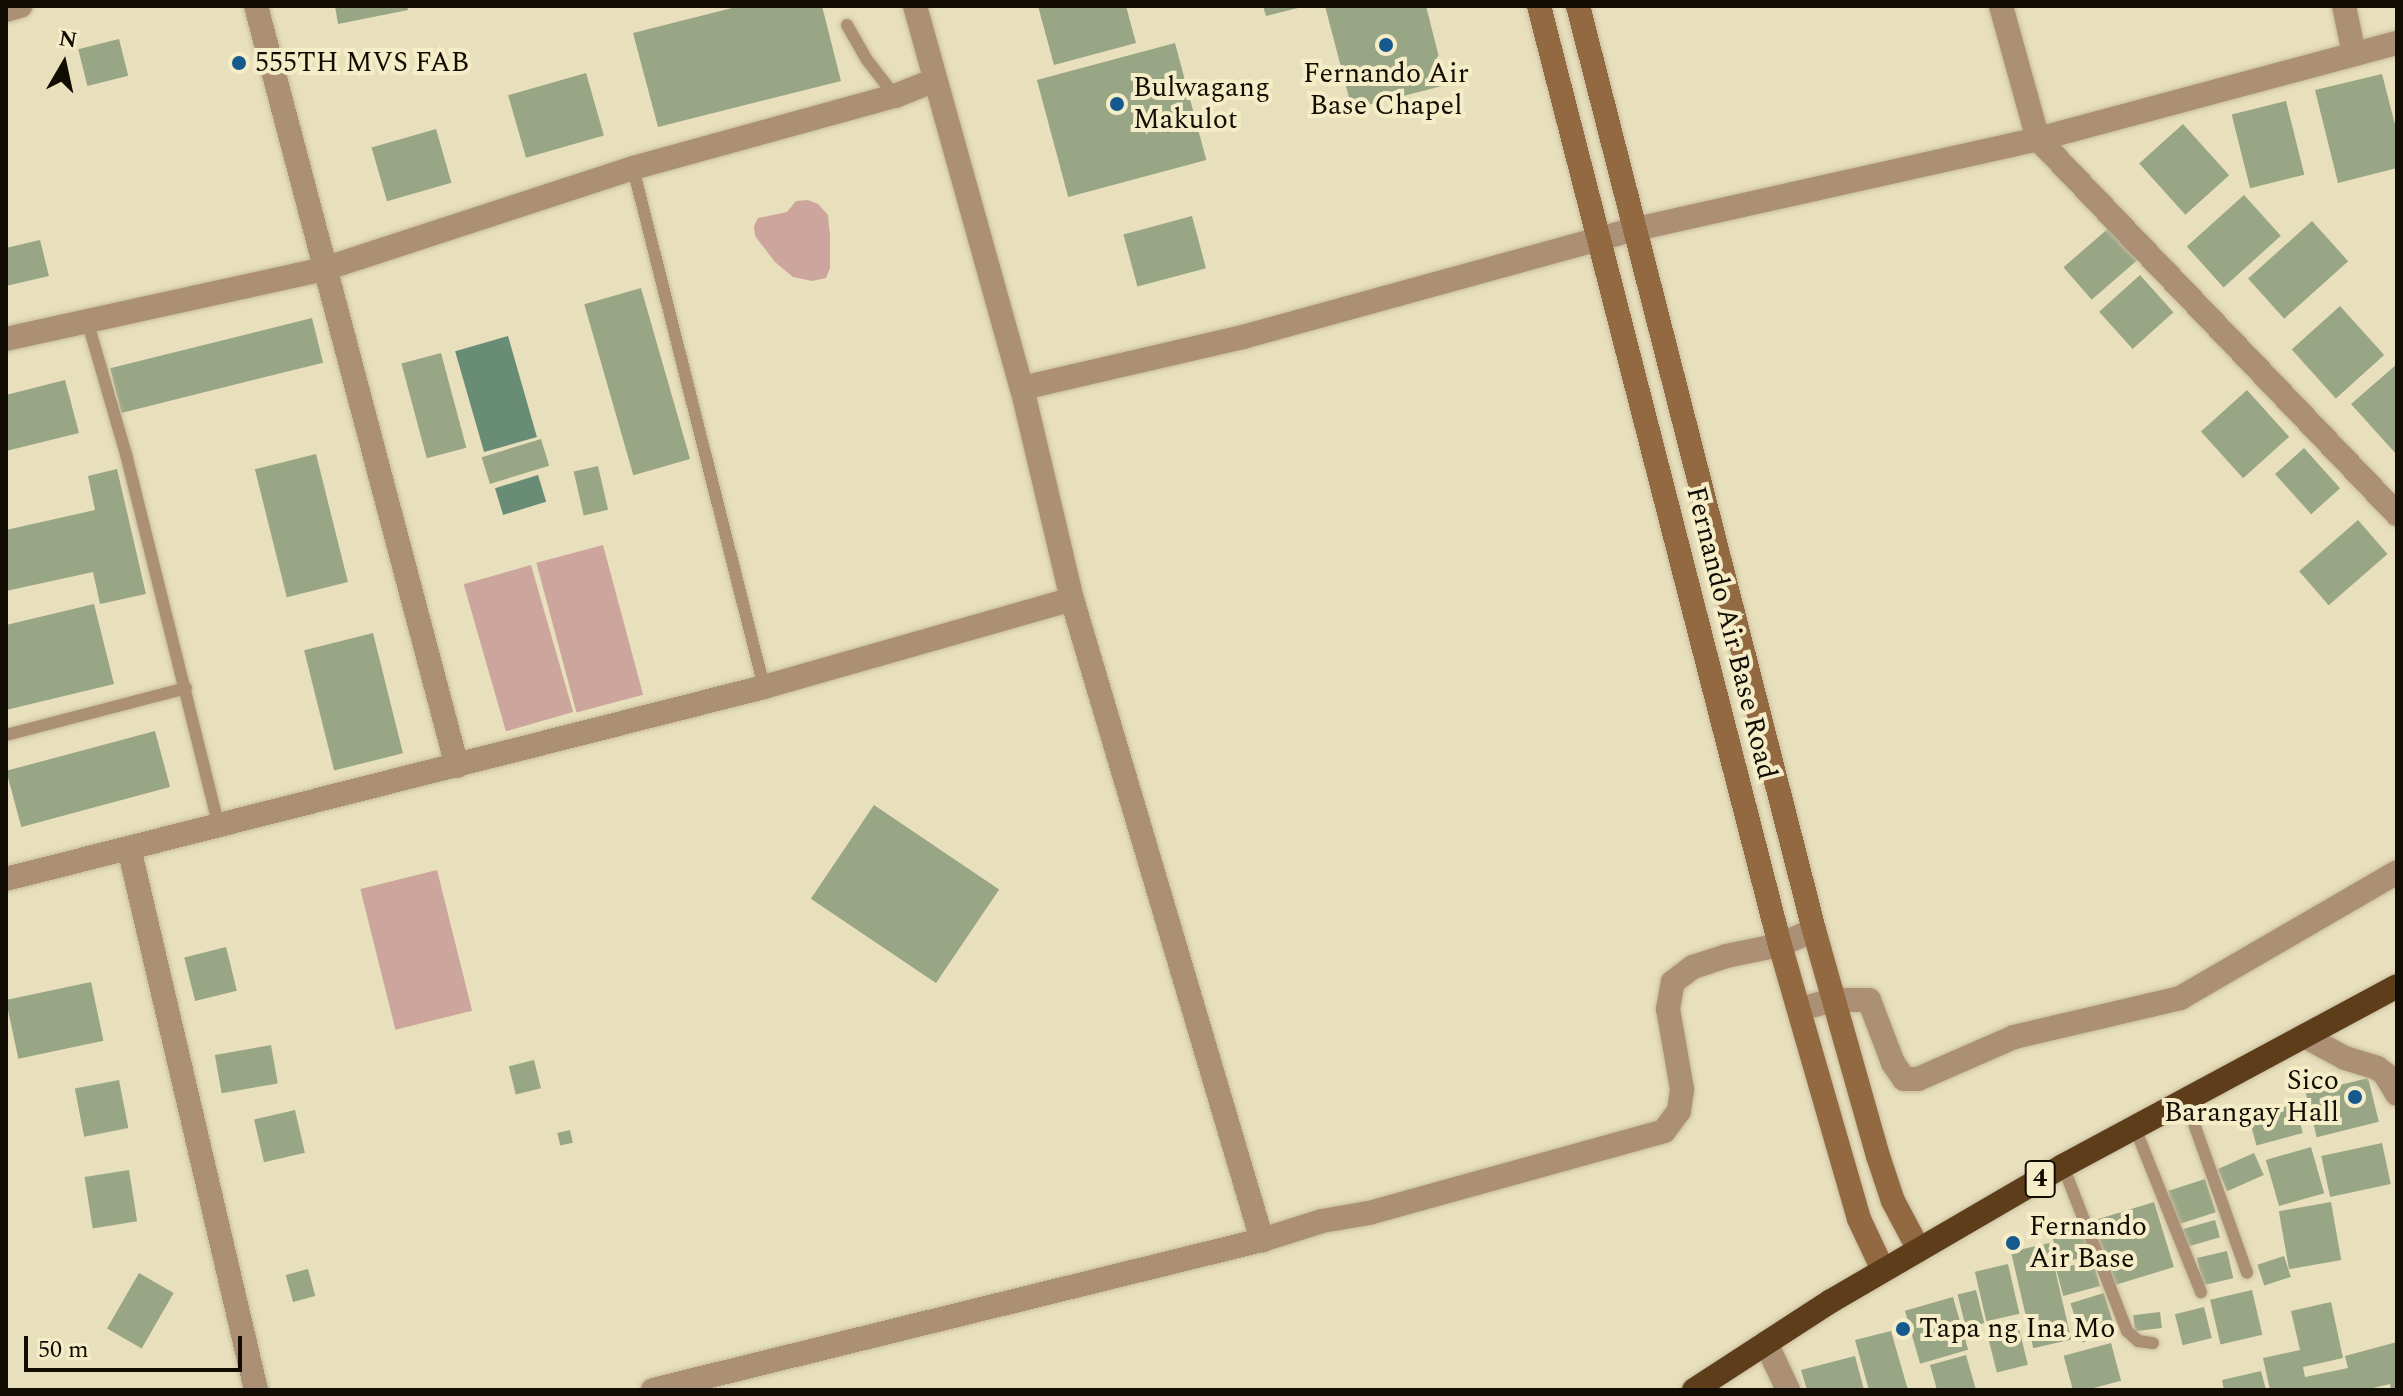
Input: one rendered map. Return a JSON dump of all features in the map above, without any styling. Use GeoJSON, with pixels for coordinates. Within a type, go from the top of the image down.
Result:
{"type":"FeatureCollection","features":[{"type":"Feature","properties":{"kind":"highway","name":"4"},"geometry":{"type":"LineString","coordinates":[[1694,1390],[1883,1270],[2063,1166],[2397,986]]}},
{"type":"Feature","properties":{"kind":"street"},"geometry":{"type":"LineString","coordinates":[[6,10],[20,6]]}},
{"type":"Feature","properties":{"kind":"street"},"geometry":{"type":"LineString","coordinates":[[256,6],[457,766]]}},
{"type":"Feature","properties":{"kind":"street"},"geometry":{"type":"LineString","coordinates":[[915,6],[1022,388],[1072,599],[1262,1240]]}},
{"type":"Feature","properties":{"kind":"street","name":"Fernando Air Base Road"},"geometry":{"type":"LineString","coordinates":[[1539,6],[1780,945],[1859,1219],[1883,1270]]}},
{"type":"Feature","properties":{"kind":"street","name":"Fernando Air Base Road"},"geometry":{"type":"LineString","coordinates":[[1578,6],[1833,1000],[1893,1201],[1919,1250]]}},
{"type":"Feature","properties":{"kind":"street"},"geometry":{"type":"LineString","coordinates":[[2001,6],[2038,139],[2397,514]]}},
{"type":"Feature","properties":{"kind":"street"},"geometry":{"type":"LineString","coordinates":[[2344,6],[2354,54]]}},
{"type":"Feature","properties":{"kind":"street"},"geometry":{"type":"LineString","coordinates":[[1022,388],[1243,337],[1636,229],[2038,139],[2397,43]]}},
{"type":"Feature","properties":{"kind":"street"},"geometry":{"type":"LineString","coordinates":[[6,339],[324,269],[633,168],[895,96],[935,80]]}},
{"type":"Feature","properties":{"kind":"street"},"geometry":{"type":"LineString","coordinates":[[6,879],[764,687],[1072,599]]}},
{"type":"Feature","properties":{"kind":"street"},"geometry":{"type":"LineString","coordinates":[[1694,613],[1715,620],[1732,608]]}},
{"type":"Feature","properties":{"kind":"street"},"geometry":{"type":"LineString","coordinates":[[1709,667],[1717,655],[1726,652],[1745,662]]}},
{"type":"Feature","properties":{"kind":"street"},"geometry":{"type":"LineString","coordinates":[[129,848],[256,1390]]}},
{"type":"Feature","properties":{"kind":"street"},"geometry":{"type":"LineString","coordinates":[[1800,1009],[1833,1000],[1869,1000],[1893,1063],[1904,1079],[1918,1079],[2014,1037],[2180,998],[2397,872]]}},
{"type":"Feature","properties":{"kind":"street"},"geometry":{"type":"LineString","coordinates":[[653,1390],[1262,1240],[1664,1131],[1679,1111],[1682,1089],[1668,1009],[1673,982],[1693,967],[1726,956],[1780,945],[1814,930]]}},
{"type":"Feature","properties":{"kind":"street"},"geometry":{"type":"LineString","coordinates":[[2304,1036],[2393,1078]]}},
{"type":"Feature","properties":{"kind":"street"},"geometry":{"type":"LineString","coordinates":[[1818,1073],[1830,1066],[1853,1065]]}},
{"type":"Feature","properties":{"kind":"street"},"geometry":{"type":"LineString","coordinates":[[1827,1113],[1859,1105],[1864,1099]]}},
{"type":"Feature","properties":{"kind":"street"},"geometry":{"type":"LineString","coordinates":[[1766,1343],[1788,1390]]}},
{"type":"Feature","properties":{"kind":"lane"},"geometry":{"type":"LineString","coordinates":[[847,25],[867,60],[895,96]]}},
{"type":"Feature","properties":{"kind":"lane"},"geometry":{"type":"LineString","coordinates":[[633,168],[764,687]]}},
{"type":"Feature","properties":{"kind":"lane"},"geometry":{"type":"LineString","coordinates":[[87,320],[126,454],[218,823]]}},
{"type":"Feature","properties":{"kind":"lane"},"geometry":{"type":"LineString","coordinates":[[6,735],[186,688]]}},
{"type":"Feature","properties":{"kind":"lane"},"geometry":{"type":"LineString","coordinates":[[2189,1098],[2193,1121],[2247,1273]]}},
{"type":"Feature","properties":{"kind":"lane"},"geometry":{"type":"LineString","coordinates":[[2135,1128],[2201,1292]]}},
{"type":"Feature","properties":{"kind":"lane"},"geometry":{"type":"LineString","coordinates":[[2063,1166],[2127,1331],[2138,1341],[2153,1343]]}},
{"type":"Feature","properties":{"kind":"shaded area"},"geometry":{"type":"Polygon","coordinates":[[[808,200],[818,204],[828,215],[830,236],[830,268],[826,278],[812,281],[793,277],[775,262],[755,236],[754,226],[758,218],[787,212],[796,201],[808,200]]]}},
{"type":"Feature","properties":{"kind":"shaded area"},"geometry":{"type":"Polygon","coordinates":[[[508,336],[537,437],[484,452],[455,351],[508,336]]]}},
{"type":"Feature","properties":{"kind":"shaded area"},"geometry":{"type":"Polygon","coordinates":[[[538,475],[546,502],[503,515],[495,488],[538,475]]]}},
{"type":"Feature","properties":{"kind":"shaded area"},"geometry":{"type":"Polygon","coordinates":[[[603,545],[643,695],[576,713],[536,563],[603,545]]]}},
{"type":"Feature","properties":{"kind":"shaded area"},"geometry":{"type":"Polygon","coordinates":[[[531,565],[573,712],[506,731],[464,584],[531,565]]]}},
{"type":"Feature","properties":{"kind":"shaded area"},"geometry":{"type":"Polygon","coordinates":[[[437,870],[472,1011],[395,1030],[360,889],[437,870]]]}},
{"type":"Feature","properties":{"kind":"building"},"geometry":{"type":"Polygon","coordinates":[[[335,6],[407,6],[408,10],[338,24],[335,6]]]}},
{"type":"Feature","properties":{"kind":"building"},"geometry":{"type":"Polygon","coordinates":[[[740,6],[822,6],[841,81],[658,127],[633,33],[740,6]]]}},
{"type":"Feature","properties":{"kind":"building"},"geometry":{"type":"Polygon","coordinates":[[[1038,6],[1126,6],[1136,43],[1054,65],[1038,6]]]}},
{"type":"Feature","properties":{"kind":"building"},"geometry":{"type":"Polygon","coordinates":[[[1263,6],[1302,6],[1302,7],[1266,16],[1263,6]]]}},
{"type":"Feature","properties":{"kind":"building","name":"Fernando Air Base Chapel"},"geometry":{"type":"Polygon","coordinates":[[[1325,6],[1426,6],[1446,85],[1352,109],[1325,6]]]}},
{"type":"Feature","properties":{"kind":"building"},"geometry":{"type":"Polygon","coordinates":[[[119,39],[128,76],[87,86],[78,49],[119,39]]]}},
{"type":"Feature","properties":{"kind":"building","name":"Bulwagang Makulot"},"geometry":{"type":"Polygon","coordinates":[[[1175,43],[1206,160],[1068,197],[1037,80],[1175,43]]]}},
{"type":"Feature","properties":{"kind":"building"},"geometry":{"type":"Polygon","coordinates":[[[586,73],[604,135],[526,158],[508,95],[586,73]]]}},
{"type":"Feature","properties":{"kind":"building"},"geometry":{"type":"Polygon","coordinates":[[[2382,74],[2397,132],[2397,168],[2338,183],[2315,90],[2382,74]]]}},
{"type":"Feature","properties":{"kind":"building"},"geometry":{"type":"Polygon","coordinates":[[[2286,101],[2304,175],[2250,188],[2232,115],[2286,101]]]}},
{"type":"Feature","properties":{"kind":"building"},"geometry":{"type":"Polygon","coordinates":[[[2183,124],[2229,175],[2185,215],[2139,163],[2183,124]]]}},
{"type":"Feature","properties":{"kind":"building"},"geometry":{"type":"Polygon","coordinates":[[[436,129],[451,183],[387,201],[372,147],[436,129]]]}},
{"type":"Feature","properties":{"kind":"building"},"geometry":{"type":"Polygon","coordinates":[[[2244,195],[2281,236],[2224,287],[2187,247],[2244,195]]]}},
{"type":"Feature","properties":{"kind":"building"},"geometry":{"type":"Polygon","coordinates":[[[1192,216],[1206,268],[1137,287],[1123,234],[1192,216]]]}},
{"type":"Feature","properties":{"kind":"building"},"geometry":{"type":"Polygon","coordinates":[[[2312,221],[2348,261],[2284,319],[2248,279],[2312,221]]]}},
{"type":"Feature","properties":{"kind":"building"},"geometry":{"type":"Polygon","coordinates":[[[2111,226],[2139,258],[2092,300],[2063,267],[2111,226]]]}},
{"type":"Feature","properties":{"kind":"building"},"geometry":{"type":"Polygon","coordinates":[[[40,240],[49,276],[6,286],[6,248],[40,240]]]}},
{"type":"Feature","properties":{"kind":"building"},"geometry":{"type":"Polygon","coordinates":[[[2140,275],[2173,312],[2133,349],[2099,312],[2140,275]]]}},
{"type":"Feature","properties":{"kind":"building"},"geometry":{"type":"Polygon","coordinates":[[[641,288],[690,459],[633,475],[584,304],[641,288]]]}},
{"type":"Feature","properties":{"kind":"building"},"geometry":{"type":"Polygon","coordinates":[[[2340,306],[2384,355],[2336,399],[2292,349],[2340,306]]]}},
{"type":"Feature","properties":{"kind":"building"},"geometry":{"type":"Polygon","coordinates":[[[312,318],[323,363],[121,413],[110,368],[312,318]]]}},
{"type":"Feature","properties":{"kind":"building"},"geometry":{"type":"Polygon","coordinates":[[[441,353],[466,448],[427,458],[401,364],[441,353]]]}},
{"type":"Feature","properties":{"kind":"building"},"geometry":{"type":"Polygon","coordinates":[[[2397,364],[2397,455],[2351,404],[2397,364]]]}},
{"type":"Feature","properties":{"kind":"building"},"geometry":{"type":"Polygon","coordinates":[[[65,380],[79,433],[6,451],[6,395],[65,380]]]}},
{"type":"Feature","properties":{"kind":"building"},"geometry":{"type":"Polygon","coordinates":[[[2247,390],[2289,437],[2243,478],[2201,431],[2247,390]]]}},
{"type":"Feature","properties":{"kind":"building"},"geometry":{"type":"Polygon","coordinates":[[[541,439],[549,466],[490,484],[482,457],[541,439]]]}},
{"type":"Feature","properties":{"kind":"building"},"geometry":{"type":"Polygon","coordinates":[[[2304,448],[2340,488],[2311,514],[2275,474],[2304,448]]]}},
{"type":"Feature","properties":{"kind":"building"},"geometry":{"type":"Polygon","coordinates":[[[316,454],[348,582],[287,597],[255,469],[316,454]]]}},
{"type":"Feature","properties":{"kind":"building"},"geometry":{"type":"Polygon","coordinates":[[[598,466],[608,510],[584,515],[574,472],[598,466]]]}},
{"type":"Feature","properties":{"kind":"building"},"geometry":{"type":"Polygon","coordinates":[[[117,469],[146,594],[100,604],[93,572],[6,591],[6,530],[95,510],[88,476],[117,469]]]}},
{"type":"Feature","properties":{"kind":"building"},"geometry":{"type":"Polygon","coordinates":[[[2358,520],[2388,554],[2329,605],[2299,571],[2358,520]]]}},
{"type":"Feature","properties":{"kind":"building"},"geometry":{"type":"Polygon","coordinates":[[[94,604],[114,684],[6,710],[6,625],[94,604]]]}},
{"type":"Feature","properties":{"kind":"building"},"geometry":{"type":"Polygon","coordinates":[[[373,633],[403,753],[334,770],[304,650],[373,633]]]}},
{"type":"Feature","properties":{"kind":"building"},"geometry":{"type":"Polygon","coordinates":[[[155,731],[170,787],[21,827],[6,771],[155,731]]]}},
{"type":"Feature","properties":{"kind":"building"},"geometry":{"type":"Polygon","coordinates":[[[874,805],[999,889],[936,983],[811,899],[874,805]]]}},
{"type":"Feature","properties":{"kind":"building"},"geometry":{"type":"Polygon","coordinates":[[[226,947],[237,991],[195,1001],[184,957],[226,947]]]}},
{"type":"Feature","properties":{"kind":"building"},"geometry":{"type":"Polygon","coordinates":[[[91,982],[103,1041],[18,1059],[6,1000],[91,982]]]}},
{"type":"Feature","properties":{"kind":"building"},"geometry":{"type":"Polygon","coordinates":[[[271,1045],[278,1083],[222,1093],[215,1055],[271,1045]]]}},
{"type":"Feature","properties":{"kind":"building"},"geometry":{"type":"Polygon","coordinates":[[[534,1060],[541,1088],[516,1094],[509,1066],[534,1060]]]}},
{"type":"Feature","properties":{"kind":"building"},"geometry":{"type":"Polygon","coordinates":[[[2368,1078],[2379,1122],[2317,1137],[2306,1093],[2368,1078]]]}},
{"type":"Feature","properties":{"kind":"building"},"geometry":{"type":"Polygon","coordinates":[[[119,1080],[128,1128],[84,1137],[75,1089],[119,1080]]]}},
{"type":"Feature","properties":{"kind":"building"},"geometry":{"type":"Polygon","coordinates":[[[2295,1104],[2303,1133],[2256,1145],[2249,1116],[2295,1104]]]}},
{"type":"Feature","properties":{"kind":"building"},"geometry":{"type":"Polygon","coordinates":[[[295,1110],[305,1153],[264,1162],[254,1119],[295,1110]]]}},
{"type":"Feature","properties":{"kind":"building"},"geometry":{"type":"Polygon","coordinates":[[[570,1130],[573,1143],[560,1146],[557,1133],[570,1130]]]}},
{"type":"Feature","properties":{"kind":"building"},"geometry":{"type":"Polygon","coordinates":[[[2382,1143],[2391,1184],[2330,1197],[2321,1156],[2382,1143]]]}},
{"type":"Feature","properties":{"kind":"building"},"geometry":{"type":"Polygon","coordinates":[[[2311,1147],[2324,1193],[2279,1206],[2266,1160],[2311,1147]]]}},
{"type":"Feature","properties":{"kind":"building"},"geometry":{"type":"Polygon","coordinates":[[[2254,1153],[2264,1175],[2227,1191],[2217,1169],[2254,1153]]]}},
{"type":"Feature","properties":{"kind":"building"},"geometry":{"type":"Polygon","coordinates":[[[129,1170],[137,1221],[93,1228],[85,1177],[129,1170]]]}},
{"type":"Feature","properties":{"kind":"building"},"geometry":{"type":"Polygon","coordinates":[[[2205,1179],[2216,1212],[2179,1224],[2168,1191],[2205,1179]]]}},
{"type":"Feature","properties":{"kind":"building"},"geometry":{"type":"Polygon","coordinates":[[[2154,1202],[2174,1267],[2113,1286],[2093,1221],[2154,1202]]]}},
{"type":"Feature","properties":{"kind":"building"},"geometry":{"type":"Polygon","coordinates":[[[2331,1202],[2341,1260],[2289,1269],[2279,1211],[2331,1202]]]}},
{"type":"Feature","properties":{"kind":"building"},"geometry":{"type":"Polygon","coordinates":[[[2215,1220],[2220,1237],[2187,1247],[2182,1229],[2215,1220]]]}},
{"type":"Feature","properties":{"kind":"building"},"geometry":{"type":"Polygon","coordinates":[[[2081,1222],[2091,1255],[2060,1264],[2050,1231],[2081,1222]]]}},
{"type":"Feature","properties":{"kind":"building"},"geometry":{"type":"Polygon","coordinates":[[[2049,1243],[2071,1339],[2033,1348],[2011,1252],[2049,1243]]]}},
{"type":"Feature","properties":{"kind":"building"},"geometry":{"type":"Polygon","coordinates":[[[2227,1251],[2233,1278],[2203,1285],[2197,1258],[2227,1251]]]}},
{"type":"Feature","properties":{"kind":"building"},"geometry":{"type":"Polygon","coordinates":[[[2284,1256],[2291,1277],[2264,1286],[2257,1265],[2284,1256]]]}},
{"type":"Feature","properties":{"kind":"building"},"geometry":{"type":"Polygon","coordinates":[[[2093,1260],[2100,1286],[2063,1296],[2056,1270],[2093,1260]]]}},
{"type":"Feature","properties":{"kind":"building"},"geometry":{"type":"Polygon","coordinates":[[[2008,1264],[2019,1314],[1986,1321],[1975,1272],[2008,1264]]]}},
{"type":"Feature","properties":{"kind":"building"},"geometry":{"type":"Polygon","coordinates":[[[308,1269],[315,1296],[293,1302],[286,1275],[308,1269]]]}},
{"type":"Feature","properties":{"kind":"building"},"geometry":{"type":"Polygon","coordinates":[[[139,1273],[174,1293],[142,1348],[107,1328],[139,1273]]]}},
{"type":"Feature","properties":{"kind":"building"},"geometry":{"type":"Polygon","coordinates":[[[1976,1290],[1984,1323],[1966,1328],[1958,1295],[1976,1290]]]}},
{"type":"Feature","properties":{"kind":"building"},"geometry":{"type":"Polygon","coordinates":[[[2252,1290],[2262,1335],[2220,1344],[2210,1300],[2252,1290]]]}},
{"type":"Feature","properties":{"kind":"building"},"geometry":{"type":"Polygon","coordinates":[[[2104,1293],[2116,1332],[2083,1342],[2071,1303],[2104,1293]]]}},
{"type":"Feature","properties":{"kind":"building"},"geometry":{"type":"Polygon","coordinates":[[[1953,1297],[1968,1350],[1920,1364],[1905,1311],[1953,1297]]]}},
{"type":"Feature","properties":{"kind":"building"},"geometry":{"type":"Polygon","coordinates":[[[2331,1302],[2343,1358],[2303,1367],[2305,1377],[2348,1368],[2345,1356],[2397,1342],[2397,1390],[2391,1390],[2390,1384],[2364,1390],[2270,1390],[2263,1358],[2300,1350],[2291,1311],[2331,1302]]]}},
{"type":"Feature","properties":{"kind":"building"},"geometry":{"type":"Polygon","coordinates":[[[2204,1307],[2212,1338],[2183,1345],[2175,1314],[2204,1307]]]}},
{"type":"Feature","properties":{"kind":"building"},"geometry":{"type":"Polygon","coordinates":[[[2160,1312],[2162,1328],[2135,1331],[2133,1315],[2160,1312]]]}},
{"type":"Feature","properties":{"kind":"building"},"geometry":{"type":"Polygon","coordinates":[[[2018,1325],[2028,1365],[1997,1373],[1987,1333],[2018,1325]]]}},
{"type":"Feature","properties":{"kind":"building"},"geometry":{"type":"Polygon","coordinates":[[[1891,1331],[1908,1390],[1869,1390],[1855,1340],[1891,1331]]]}},
{"type":"Feature","properties":{"kind":"building"},"geometry":{"type":"Polygon","coordinates":[[[2111,1343],[2121,1381],[2086,1390],[2073,1390],[2064,1356],[2111,1343]]]}},
{"type":"Feature","properties":{"kind":"building"},"geometry":{"type":"Polygon","coordinates":[[[1966,1355],[1976,1390],[1937,1390],[1930,1365],[1966,1355]]]}},
{"type":"Feature","properties":{"kind":"building"},"geometry":{"type":"Polygon","coordinates":[[[1855,1356],[1864,1390],[1807,1390],[1801,1370],[1855,1356]]]}},
{"type":"Feature","properties":{"kind":"building"},"geometry":{"type":"Polygon","coordinates":[[[2261,1371],[2266,1390],[2224,1390],[2222,1380],[2261,1371]]]}},
{"type":"Feature","properties":{"kind":"place","name":"Fernando Air Base Chapel"},"geometry":{"type":"Point","coordinates":[1386,45]}},
{"type":"Feature","properties":{"kind":"place","name":"555TH MVS FAB"},"geometry":{"type":"Point","coordinates":[239,63]}},
{"type":"Feature","properties":{"kind":"place","name":"Bulwagang Makulot"},"geometry":{"type":"Point","coordinates":[1117,104]}},
{"type":"Feature","properties":{"kind":"place","name":"Sico Barangay Hall"},"geometry":{"type":"Point","coordinates":[2355,1097]}},
{"type":"Feature","properties":{"kind":"place","name":"Fernando Air Base"},"geometry":{"type":"Point","coordinates":[2013,1243]}},
{"type":"Feature","properties":{"kind":"place","name":"Tapa ng Ina Mo"},"geometry":{"type":"Point","coordinates":[1903,1329]}}]}
